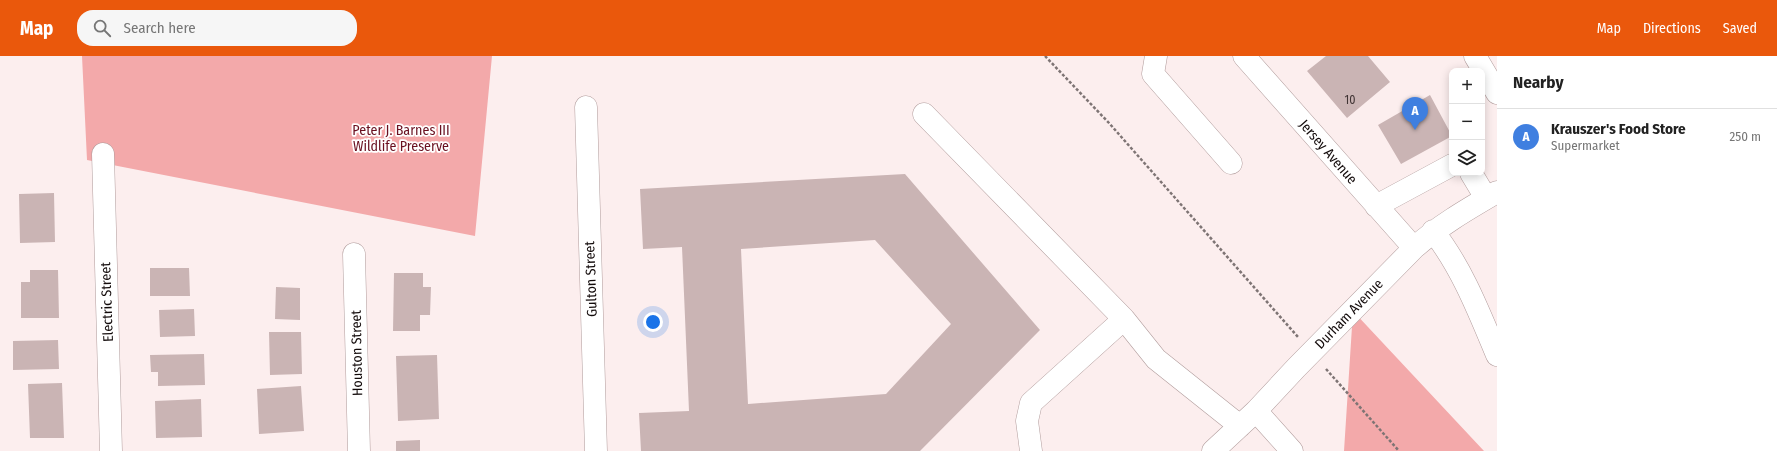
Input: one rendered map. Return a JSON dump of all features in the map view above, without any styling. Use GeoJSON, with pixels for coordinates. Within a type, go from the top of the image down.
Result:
{"type":"FeatureCollection","features":[{"type":"Feature","properties":{"kind":"street"},"geometry":{"type":"LineString","coordinates":[[1156,56],[1154,74],[1231,163]]}},
{"type":"Feature","properties":{"kind":"street","name":"Jersey Avenue"},"geometry":{"type":"LineString","coordinates":[[1244,56],[1414,248]]}},
{"type":"Feature","properties":{"kind":"street"},"geometry":{"type":"LineString","coordinates":[[1475,56],[1497,93]]}},
{"type":"Feature","properties":{"kind":"street","name":"Gulton Street"},"geometry":{"type":"LineString","coordinates":[[586,107],[596,451]]}},
{"type":"Feature","properties":{"kind":"street"},"geometry":{"type":"LineString","coordinates":[[924,114],[1124,319],[1156,359],[1240,426]]}},
{"type":"Feature","properties":{"kind":"street","name":"Electric Street"},"geometry":{"type":"LineString","coordinates":[[103,154],[111,451]]}},
{"type":"Feature","properties":{"kind":"street"},"geometry":{"type":"LineString","coordinates":[[1376,206],[1449,166]]}},
{"type":"Feature","properties":{"kind":"street"},"geometry":{"type":"LineString","coordinates":[[1474,176],[1492,195]]}},
{"type":"Feature","properties":{"kind":"street","name":"Durham Avenue"},"geometry":{"type":"LineString","coordinates":[[1213,451],[1256,411],[1312,351],[1414,248],[1433,231],[1492,195]]}},
{"type":"Feature","properties":{"kind":"street"},"geometry":{"type":"LineString","coordinates":[[1433,231],[1447,249],[1472,295],[1497,355]]}},
{"type":"Feature","properties":{"kind":"street","name":"Houston Street"},"geometry":{"type":"LineString","coordinates":[[354,254],[359,451]]}},
{"type":"Feature","properties":{"kind":"street"},"geometry":{"type":"LineString","coordinates":[[1031,451],[1027,421],[1031,403],[1124,319]]}},
{"type":"Feature","properties":{"kind":"street"},"geometry":{"type":"LineString","coordinates":[[1256,411],[1292,451]]}},
{"type":"Feature","properties":{"kind":"path"},"geometry":{"type":"LineString","coordinates":[[1045,56],[1109,123],[1399,451]]}},
{"type":"Feature","properties":{"kind":"green space","name":"Peter J. Barnes III Wildlife Preserve"},"geometry":{"type":"Polygon","coordinates":[[[82,56],[492,56],[475,236],[87,160],[82,56]]]}},
{"type":"Feature","properties":{"kind":"green space"},"geometry":{"type":"Polygon","coordinates":[[[1353,311],[1484,451],[1344,451],[1353,311]]]}},
{"type":"Feature","properties":{"kind":"building"},"geometry":{"type":"Polygon","coordinates":[[[1326,56],[1368,56],[1390,82],[1347,118],[1307,71],[1326,56]]]}},
{"type":"Feature","properties":{"kind":"building"},"geometry":{"type":"Polygon","coordinates":[[[1430,95],[1449,130],[1449,138],[1401,164],[1378,125],[1430,95]]]}},
{"type":"Feature","properties":{"kind":"building"},"geometry":{"type":"Polygon","coordinates":[[[905,174],[1040,330],[920,451],[641,451],[639,413],[689,411],[682,247],[643,249],[640,189],[905,174]],[[875,240],[741,249],[748,404],[886,394],[951,324],[875,240]]]}},
{"type":"Feature","properties":{"kind":"building"},"geometry":{"type":"Polygon","coordinates":[[[54,193],[55,242],[20,243],[19,194],[54,193]]]}},
{"type":"Feature","properties":{"kind":"building"},"geometry":{"type":"Polygon","coordinates":[[[150,268],[189,268],[190,296],[150,296],[150,268]]]}},
{"type":"Feature","properties":{"kind":"building"},"geometry":{"type":"Polygon","coordinates":[[[30,270],[58,270],[59,318],[21,318],[21,282],[30,282],[30,270]]]}},
{"type":"Feature","properties":{"kind":"building"},"geometry":{"type":"Polygon","coordinates":[[[394,273],[423,273],[423,287],[431,287],[430,315],[420,315],[420,331],[393,331],[394,273]]]}},
{"type":"Feature","properties":{"kind":"building"},"geometry":{"type":"Polygon","coordinates":[[[276,287],[300,288],[300,320],[275,319],[276,287]]]}},
{"type":"Feature","properties":{"kind":"building"},"geometry":{"type":"Polygon","coordinates":[[[194,309],[195,336],[160,337],[159,310],[194,309]]]}},
{"type":"Feature","properties":{"kind":"building"},"geometry":{"type":"Polygon","coordinates":[[[269,332],[301,332],[302,374],[270,375],[269,332]]]}},
{"type":"Feature","properties":{"kind":"building"},"geometry":{"type":"Polygon","coordinates":[[[58,340],[59,369],[13,370],[13,341],[58,340]]]}},
{"type":"Feature","properties":{"kind":"building"},"geometry":{"type":"Polygon","coordinates":[[[204,354],[205,385],[158,386],[158,372],[151,372],[150,355],[204,354]]]}},
{"type":"Feature","properties":{"kind":"building"},"geometry":{"type":"Polygon","coordinates":[[[437,355],[439,419],[398,421],[396,356],[437,355]]]}},
{"type":"Feature","properties":{"kind":"building"},"geometry":{"type":"Polygon","coordinates":[[[62,383],[64,438],[30,438],[28,384],[62,383]]]}},
{"type":"Feature","properties":{"kind":"building"},"geometry":{"type":"Polygon","coordinates":[[[301,386],[304,431],[259,434],[257,389],[301,386]]]}},
{"type":"Feature","properties":{"kind":"building"},"geometry":{"type":"Polygon","coordinates":[[[201,399],[202,437],[156,438],[155,401],[201,399]]]}},
{"type":"Feature","properties":{"kind":"building"},"geometry":{"type":"Polygon","coordinates":[[[420,440],[420,451],[396,451],[396,441],[420,440]]]}},
{"type":"Feature","properties":{"kind":"place","name":"Krauszer's Food Store"},"geometry":{"type":"Point","coordinates":[1415,130]}}]}
